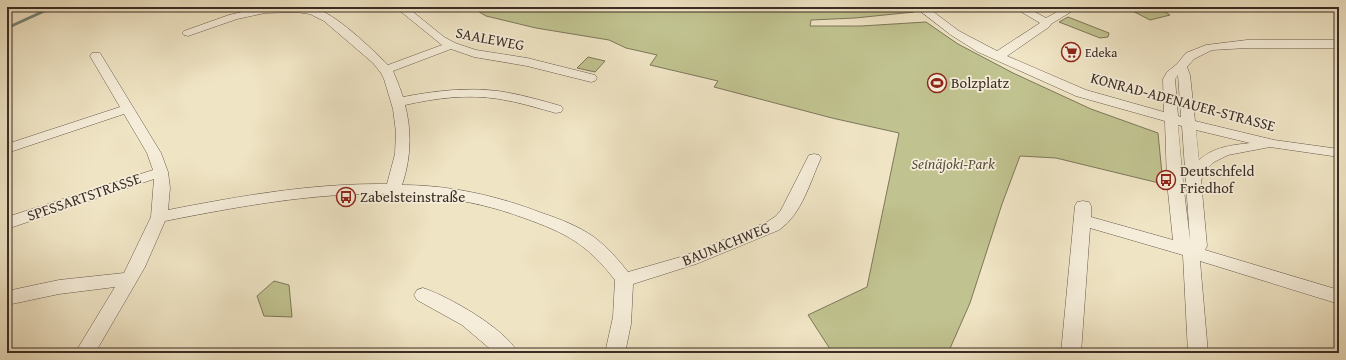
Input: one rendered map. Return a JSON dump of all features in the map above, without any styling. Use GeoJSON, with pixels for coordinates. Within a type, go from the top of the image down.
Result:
{"type":"FeatureCollection","features":[{"type":"Feature","properties":{"kind":"street"},"geometry":{"type":"LineString","coordinates":[[400,7],[450,45]]}},
{"type":"Feature","properties":{"kind":"street","name":"KONRAD-ADENAUER-STRASSE"},"geometry":{"type":"LineString","coordinates":[[920,7],[955,33],[998,56],[1081,93],[1188,124],[1274,144],[1339,153]]}},
{"type":"Feature","properties":{"kind":"street"},"geometry":{"type":"LineString","coordinates":[[1018,7],[1046,22]]}},
{"type":"Feature","properties":{"kind":"street"},"geometry":{"type":"LineString","coordinates":[[998,56],[1045,25],[1046,22],[1074,7]]}},
{"type":"Feature","properties":{"kind":"street"},"geometry":{"type":"LineString","coordinates":[[188,33],[220,20],[253,13],[285,10],[311,11],[326,16],[385,70],[390,78],[398,102],[403,123],[404,136],[402,163],[393,189]]}},
{"type":"Feature","properties":{"kind":"street"},"geometry":{"type":"LineString","coordinates":[[1198,353],[1191,252],[1181,240],[1175,182],[1169,79],[1173,72],[1181,67],[1188,58],[1210,47],[1270,44],[1339,44]]}},
{"type":"Feature","properties":{"kind":"street","name":"SAALEWEG"},"geometry":{"type":"LineString","coordinates":[[385,70],[450,45],[474,53],[527,62],[591,78]]}},
{"type":"Feature","properties":{"kind":"street"},"geometry":{"type":"LineString","coordinates":[[85,353],[129,279],[159,217],[162,188],[161,172],[146,137],[127,109],[96,56]]}},
{"type":"Feature","properties":{"kind":"street"},"geometry":{"type":"LineString","coordinates":[[1181,67],[1184,75],[1200,246],[1191,252]]}},
{"type":"Feature","properties":{"kind":"street"},"geometry":{"type":"LineString","coordinates":[[398,102],[433,96],[485,94],[517,99],[556,109]]}},
{"type":"Feature","properties":{"kind":"street"},"geometry":{"type":"LineString","coordinates":[[7,149],[127,109]]}},
{"type":"Feature","properties":{"kind":"street"},"geometry":{"type":"LineString","coordinates":[[1193,180],[1202,164],[1218,153],[1274,144]]}},
{"type":"Feature","properties":{"kind":"street","name":"BAUNACHWEG"},"geometry":{"type":"LineString","coordinates":[[624,280],[690,260],[773,226],[782,220],[788,213],[814,158]]}},
{"type":"Feature","properties":{"kind":"street","name":"SPESSARTSTRASSE"},"geometry":{"type":"LineString","coordinates":[[7,223],[161,172]]}},
{"type":"Feature","properties":{"kind":"street"},"geometry":{"type":"LineString","coordinates":[[159,217],[268,197],[328,191],[393,189],[430,191],[471,196],[509,205],[543,217],[576,232],[587,239],[606,257],[624,280],[624,317],[615,353]]}},
{"type":"Feature","properties":{"kind":"street"},"geometry":{"type":"LineString","coordinates":[[1071,353],[1083,213],[1191,252],[1339,297]]}},
{"type":"Feature","properties":{"kind":"street"},"geometry":{"type":"LineString","coordinates":[[7,298],[59,287],[129,279]]}},
{"type":"Feature","properties":{"kind":"street"},"geometry":{"type":"LineString","coordinates":[[423,295],[471,320],[508,353]]}},
{"type":"Feature","properties":{"kind":"green space","name":"Seinäjoki-Park"},"geometry":{"type":"Polygon","coordinates":[[[471,7],[909,7],[914,12],[855,18],[811,20],[810,26],[861,26],[926,22],[958,44],[1013,73],[1091,109],[1158,133],[1163,184],[1056,158],[1020,156],[1002,204],[970,303],[948,353],[831,353],[830,349],[808,315],[867,287],[899,133],[832,118],[714,87],[718,81],[650,65],[657,55],[626,48],[609,40],[536,28],[486,16],[471,7]]]}},
{"type":"Feature","properties":{"kind":"green space"},"geometry":{"type":"Polygon","coordinates":[[[1125,7],[1157,7],[1170,15],[1150,20],[1125,7]]]}},
{"type":"Feature","properties":{"kind":"green space"},"geometry":{"type":"Polygon","coordinates":[[[1068,17],[1109,33],[1108,37],[1100,38],[1059,22],[1068,17]]]}},
{"type":"Feature","properties":{"kind":"green space"},"geometry":{"type":"Polygon","coordinates":[[[588,57],[605,61],[595,72],[577,68],[588,57]]]}},
{"type":"Feature","properties":{"kind":"green space"},"geometry":{"type":"Polygon","coordinates":[[[274,281],[289,285],[292,317],[264,316],[257,296],[274,281]]]}},
{"type":"Feature","properties":{"kind":"waterway"},"geometry":{"type":"LineString","coordinates":[[7,13],[19,7]]}},
{"type":"Feature","properties":{"kind":"waterway"},"geometry":{"type":"LineString","coordinates":[[7,28],[53,7]]}},
{"type":"Feature","properties":{"kind":"place","name":"Edeka"},"geometry":{"type":"Point","coordinates":[1071,52]}},
{"type":"Feature","properties":{"kind":"place","name":"Bolzplatz"},"geometry":{"type":"Point","coordinates":[937,83]}},
{"type":"Feature","properties":{"kind":"place","name":"Deutschfeld Friedhof"},"geometry":{"type":"Point","coordinates":[1166,180]}},
{"type":"Feature","properties":{"kind":"place","name":"Zabelsteinstraße"},"geometry":{"type":"Point","coordinates":[346,197]}}]}
